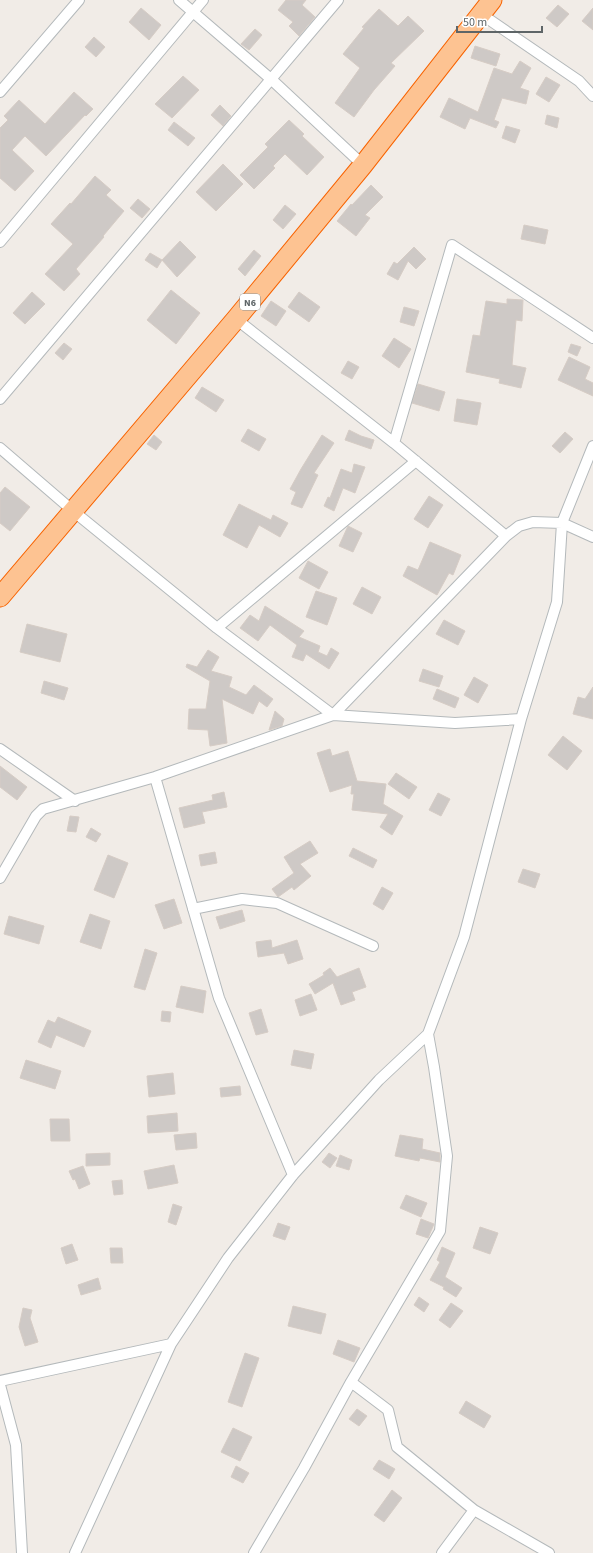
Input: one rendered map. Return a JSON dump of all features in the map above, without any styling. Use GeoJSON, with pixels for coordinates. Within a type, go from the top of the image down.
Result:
{"type":"FeatureCollection","features":[{"type":"Feature","properties":{"kind":"highway","name":"N6"},"geometry":{"type":"LineString","coordinates":[[0,597],[72,510],[236,319],[363,165],[486,7]]}},
{"type":"Feature","properties":{"kind":"street"},"geometry":{"type":"LineString","coordinates":[[0,92],[79,0]]}},
{"type":"Feature","properties":{"kind":"street"},"geometry":{"type":"LineString","coordinates":[[179,0],[272,80],[363,165]]}},
{"type":"Feature","properties":{"kind":"street"},"geometry":{"type":"LineString","coordinates":[[0,242],[203,0]]}},
{"type":"Feature","properties":{"kind":"street"},"geometry":{"type":"LineString","coordinates":[[0,399],[272,80],[338,0]]}},
{"type":"Feature","properties":{"kind":"street"},"geometry":{"type":"LineString","coordinates":[[486,7],[579,81],[593,96]]}},
{"type":"Feature","properties":{"kind":"street"},"geometry":{"type":"LineString","coordinates":[[394,442],[452,245],[593,338]]}},
{"type":"Feature","properties":{"kind":"street"},"geometry":{"type":"LineString","coordinates":[[236,319],[394,442],[506,536]]}},
{"type":"Feature","properties":{"kind":"street"},"geometry":{"type":"LineString","coordinates":[[75,1553],[171,1344],[228,1258],[293,1174],[379,1080],[428,1034],[464,937],[521,719],[557,602],[562,523],[593,446]]}},
{"type":"Feature","properties":{"kind":"street"},"geometry":{"type":"LineString","coordinates":[[0,448],[72,510],[217,628],[333,715]]}},
{"type":"Feature","properties":{"kind":"street"},"geometry":{"type":"LineString","coordinates":[[217,628],[416,461]]}},
{"type":"Feature","properties":{"kind":"street"},"geometry":{"type":"LineString","coordinates":[[333,715],[506,536],[519,526],[533,522],[562,523],[593,537]]}},
{"type":"Feature","properties":{"kind":"street"},"geometry":{"type":"LineString","coordinates":[[0,878],[36,816],[43,809],[155,777],[333,715],[455,722],[521,719]]}},
{"type":"Feature","properties":{"kind":"street"},"geometry":{"type":"LineString","coordinates":[[0,749],[75,801]]}},
{"type":"Feature","properties":{"kind":"street"},"geometry":{"type":"LineString","coordinates":[[155,777],[219,998],[293,1174]]}},
{"type":"Feature","properties":{"kind":"street"},"geometry":{"type":"LineString","coordinates":[[193,908],[242,899],[277,903],[373,946]]}},
{"type":"Feature","properties":{"kind":"street"},"geometry":{"type":"LineString","coordinates":[[254,1553],[304,1468],[351,1382],[440,1231],[447,1156],[428,1034]]}},
{"type":"Feature","properties":{"kind":"street"},"geometry":{"type":"LineString","coordinates":[[0,1381],[171,1344]]}},
{"type":"Feature","properties":{"kind":"street"},"geometry":{"type":"LineString","coordinates":[[351,1382],[388,1410],[397,1447],[474,1510],[550,1553]]}},
{"type":"Feature","properties":{"kind":"street"},"geometry":{"type":"LineString","coordinates":[[0,1385],[16,1445],[22,1553]]}},
{"type":"Feature","properties":{"kind":"street"},"geometry":{"type":"LineString","coordinates":[[442,1553],[474,1510]]}},
{"type":"Feature","properties":{"kind":"building"},"geometry":{"type":"Polygon","coordinates":[[[286,0],[306,0],[302,5],[315,17],[299,36],[289,26],[293,22],[278,10],[286,0]]]}},
{"type":"Feature","properties":{"kind":"building"},"geometry":{"type":"Polygon","coordinates":[[[558,5],[569,14],[557,27],[546,18],[558,5]]]}},
{"type":"Feature","properties":{"kind":"building"},"geometry":{"type":"Polygon","coordinates":[[[141,8],[161,25],[149,40],[129,22],[141,8]]]}},
{"type":"Feature","properties":{"kind":"building"},"geometry":{"type":"Polygon","coordinates":[[[593,8],[593,30],[582,21],[593,8]]]}},
{"type":"Feature","properties":{"kind":"building"},"geometry":{"type":"Polygon","coordinates":[[[379,9],[398,26],[408,16],[424,31],[391,63],[395,66],[374,90],[354,117],[335,103],[360,68],[343,54],[364,28],[362,27],[379,9]]]}},
{"type":"Feature","properties":{"kind":"building"},"geometry":{"type":"Polygon","coordinates":[[[255,29],[262,35],[249,50],[241,44],[255,29]]]}},
{"type":"Feature","properties":{"kind":"building"},"geometry":{"type":"Polygon","coordinates":[[[94,37],[105,47],[96,57],[85,47],[94,37]]]}},
{"type":"Feature","properties":{"kind":"building"},"geometry":{"type":"Polygon","coordinates":[[[475,46],[500,54],[496,66],[471,58],[475,46]]]}},
{"type":"Feature","properties":{"kind":"building"},"geometry":{"type":"Polygon","coordinates":[[[520,61],[531,68],[520,88],[529,91],[526,104],[502,98],[494,120],[499,122],[496,128],[470,118],[465,129],[440,117],[449,98],[478,112],[494,68],[512,74],[520,61]]]}},
{"type":"Feature","properties":{"kind":"building"},"geometry":{"type":"Polygon","coordinates":[[[183,76],[199,90],[172,118],[155,104],[183,76]]]}},
{"type":"Feature","properties":{"kind":"building"},"geometry":{"type":"Polygon","coordinates":[[[546,77],[560,85],[549,102],[536,94],[546,77]]]}},
{"type":"Feature","properties":{"kind":"building"},"geometry":{"type":"Polygon","coordinates":[[[74,92],[93,109],[86,116],[85,115],[46,156],[25,136],[12,150],[34,171],[15,191],[0,178],[0,128],[8,120],[4,116],[19,100],[45,124],[74,92]]]}},
{"type":"Feature","properties":{"kind":"building"},"geometry":{"type":"Polygon","coordinates":[[[220,105],[231,116],[223,126],[211,115],[220,105]]]}},
{"type":"Feature","properties":{"kind":"building"},"geometry":{"type":"Polygon","coordinates":[[[547,115],[559,118],[557,128],[545,124],[547,115]]]}},
{"type":"Feature","properties":{"kind":"building"},"geometry":{"type":"Polygon","coordinates":[[[289,120],[304,134],[302,136],[324,157],[307,175],[285,154],[273,166],[275,168],[254,189],[240,175],[268,147],[265,144],[289,120]]]}},
{"type":"Feature","properties":{"kind":"building"},"geometry":{"type":"Polygon","coordinates":[[[174,122],[195,138],[188,146],[168,130],[174,122]]]}},
{"type":"Feature","properties":{"kind":"building"},"geometry":{"type":"Polygon","coordinates":[[[506,126],[520,130],[515,143],[502,138],[506,126]]]}},
{"type":"Feature","properties":{"kind":"building"},"geometry":{"type":"Polygon","coordinates":[[[223,164],[243,184],[216,211],[196,192],[223,164]]]}},
{"type":"Feature","properties":{"kind":"building"},"geometry":{"type":"Polygon","coordinates":[[[95,176],[111,190],[106,195],[124,211],[76,269],[80,274],[64,291],[45,274],[73,244],[51,224],[70,203],[71,204],[95,176]]]}},
{"type":"Feature","properties":{"kind":"building"},"geometry":{"type":"Polygon","coordinates":[[[371,185],[383,197],[365,215],[370,218],[356,236],[337,221],[351,204],[352,205],[371,185]]]}},
{"type":"Feature","properties":{"kind":"building"},"geometry":{"type":"Polygon","coordinates":[[[138,199],[150,209],[142,218],[130,208],[138,199]]]}},
{"type":"Feature","properties":{"kind":"building"},"geometry":{"type":"Polygon","coordinates":[[[285,205],[296,214],[283,229],[273,220],[285,205]]]}},
{"type":"Feature","properties":{"kind":"building"},"geometry":{"type":"Polygon","coordinates":[[[524,225],[548,230],[545,244],[521,239],[524,225]]]}},
{"type":"Feature","properties":{"kind":"building"},"geometry":{"type":"Polygon","coordinates":[[[180,241],[196,257],[177,277],[162,260],[180,241]]]}},
{"type":"Feature","properties":{"kind":"building"},"geometry":{"type":"Polygon","coordinates":[[[414,247],[426,259],[416,269],[408,261],[398,280],[387,274],[394,262],[397,264],[414,247]]]}},
{"type":"Feature","properties":{"kind":"building"},"geometry":{"type":"Polygon","coordinates":[[[254,250],[261,256],[245,276],[238,269],[254,250]]]}},
{"type":"Feature","properties":{"kind":"building"},"geometry":{"type":"Polygon","coordinates":[[[150,253],[162,260],[157,268],[145,260],[150,253]]]}},
{"type":"Feature","properties":{"kind":"building"},"geometry":{"type":"Polygon","coordinates":[[[171,290],[200,313],[176,344],[147,320],[171,290]]]}},
{"type":"Feature","properties":{"kind":"building"},"geometry":{"type":"Polygon","coordinates":[[[32,292],[45,304],[25,324],[13,313],[32,292]]]}},
{"type":"Feature","properties":{"kind":"building"},"geometry":{"type":"Polygon","coordinates":[[[299,292],[320,307],[309,322],[288,307],[299,292]]]}},
{"type":"Feature","properties":{"kind":"building"},"geometry":{"type":"Polygon","coordinates":[[[507,299],[523,300],[522,321],[516,320],[512,365],[526,368],[521,388],[499,383],[500,379],[466,372],[473,335],[480,336],[486,301],[507,304],[507,299]]]}},
{"type":"Feature","properties":{"kind":"building"},"geometry":{"type":"Polygon","coordinates":[[[271,301],[286,311],[276,326],[261,316],[271,301]]]}},
{"type":"Feature","properties":{"kind":"building"},"geometry":{"type":"Polygon","coordinates":[[[404,307],[419,311],[414,326],[400,322],[404,307]]]}},
{"type":"Feature","properties":{"kind":"building"},"geometry":{"type":"Polygon","coordinates":[[[394,338],[411,349],[399,368],[382,356],[394,338]]]}},
{"type":"Feature","properties":{"kind":"building"},"geometry":{"type":"Polygon","coordinates":[[[64,343],[72,349],[63,360],[55,353],[64,343]]]}},
{"type":"Feature","properties":{"kind":"building"},"geometry":{"type":"Polygon","coordinates":[[[571,344],[581,347],[577,356],[568,352],[571,344]]]}},
{"type":"Feature","properties":{"kind":"building"},"geometry":{"type":"Polygon","coordinates":[[[569,357],[590,367],[585,379],[593,383],[593,396],[558,380],[569,357]]]}},
{"type":"Feature","properties":{"kind":"building"},"geometry":{"type":"Polygon","coordinates":[[[348,361],[359,367],[352,379],[341,373],[348,361]]]}},
{"type":"Feature","properties":{"kind":"building"},"geometry":{"type":"Polygon","coordinates":[[[418,384],[445,392],[439,411],[412,403],[418,384]]]}},
{"type":"Feature","properties":{"kind":"building"},"geometry":{"type":"Polygon","coordinates":[[[202,387],[224,400],[216,412],[195,398],[202,387]]]}},
{"type":"Feature","properties":{"kind":"building"},"geometry":{"type":"Polygon","coordinates":[[[457,399],[481,403],[477,425],[454,421],[457,399]]]}},
{"type":"Feature","properties":{"kind":"building"},"geometry":{"type":"Polygon","coordinates":[[[248,429],[266,439],[259,451],[241,441],[248,429]]]}},
{"type":"Feature","properties":{"kind":"building"},"geometry":{"type":"Polygon","coordinates":[[[349,430],[374,440],[371,449],[345,440],[349,430]]]}},
{"type":"Feature","properties":{"kind":"building"},"geometry":{"type":"Polygon","coordinates":[[[565,432],[573,439],[560,453],[552,446],[565,432]]]}},
{"type":"Feature","properties":{"kind":"building"},"geometry":{"type":"Polygon","coordinates":[[[154,435],[162,442],[156,450],[147,444],[154,435]]]}},
{"type":"Feature","properties":{"kind":"building"},"geometry":{"type":"Polygon","coordinates":[[[322,435],[334,443],[314,473],[318,475],[302,508],[291,504],[296,492],[290,489],[322,435]]]}},
{"type":"Feature","properties":{"kind":"building"},"geometry":{"type":"Polygon","coordinates":[[[354,464],[365,467],[355,493],[343,488],[334,511],[324,506],[328,497],[330,498],[341,469],[352,473],[354,464]]]}},
{"type":"Feature","properties":{"kind":"building"},"geometry":{"type":"Polygon","coordinates":[[[5,487],[30,507],[10,531],[0,523],[0,493],[5,487]]]}},
{"type":"Feature","properties":{"kind":"building"},"geometry":{"type":"Polygon","coordinates":[[[429,496],[443,505],[428,528],[414,519],[429,496]]]}},
{"type":"Feature","properties":{"kind":"building"},"geometry":{"type":"Polygon","coordinates":[[[239,504],[271,520],[273,515],[288,523],[280,537],[259,525],[247,548],[223,535],[239,504]]]}},
{"type":"Feature","properties":{"kind":"building"},"geometry":{"type":"Polygon","coordinates":[[[348,526],[362,533],[353,552],[339,546],[348,526]]]}},
{"type":"Feature","properties":{"kind":"building"},"geometry":{"type":"Polygon","coordinates":[[[430,542],[461,555],[453,575],[449,573],[437,595],[403,576],[408,566],[418,570],[430,542]]]}},
{"type":"Feature","properties":{"kind":"building"},"geometry":{"type":"Polygon","coordinates":[[[308,561],[328,572],[319,589],[299,578],[308,561]]]}},
{"type":"Feature","properties":{"kind":"building"},"geometry":{"type":"Polygon","coordinates":[[[362,587],[381,597],[372,614],[353,604],[362,587]]]}},
{"type":"Feature","properties":{"kind":"building"},"geometry":{"type":"Polygon","coordinates":[[[316,591],[337,598],[327,625],[306,617],[316,591]]]}},
{"type":"Feature","properties":{"kind":"building"},"geometry":{"type":"Polygon","coordinates":[[[265,606],[304,631],[299,637],[320,646],[318,652],[327,656],[331,648],[339,653],[329,669],[306,654],[303,661],[292,657],[297,645],[270,625],[258,641],[240,628],[250,615],[259,621],[265,606]]]}},
{"type":"Feature","properties":{"kind":"building"},"geometry":{"type":"Polygon","coordinates":[[[444,620],[465,631],[458,645],[436,634],[444,620]]]}},
{"type":"Feature","properties":{"kind":"building"},"geometry":{"type":"Polygon","coordinates":[[[27,624],[67,634],[60,662],[20,652],[27,624]]]}},
{"type":"Feature","properties":{"kind":"building"},"geometry":{"type":"Polygon","coordinates":[[[208,650],[219,657],[211,671],[232,677],[229,687],[246,695],[254,685],[273,699],[267,707],[259,701],[253,714],[222,699],[227,743],[210,746],[208,730],[188,729],[189,709],[206,709],[210,681],[186,667],[187,664],[197,667],[208,650]]]}},
{"type":"Feature","properties":{"kind":"building"},"geometry":{"type":"Polygon","coordinates":[[[423,669],[443,676],[439,687],[419,681],[423,669]]]}},
{"type":"Feature","properties":{"kind":"building"},"geometry":{"type":"Polygon","coordinates":[[[474,677],[488,685],[478,703],[464,695],[474,677]]]}},
{"type":"Feature","properties":{"kind":"building"},"geometry":{"type":"Polygon","coordinates":[[[44,681],[68,688],[64,700],[41,693],[44,681]]]}},
{"type":"Feature","properties":{"kind":"building"},"geometry":{"type":"Polygon","coordinates":[[[593,687],[593,719],[573,714],[578,697],[585,699],[593,687]]]}},
{"type":"Feature","properties":{"kind":"building"},"geometry":{"type":"Polygon","coordinates":[[[437,689],[459,698],[455,708],[433,699],[437,689]]]}},
{"type":"Feature","properties":{"kind":"building"},"geometry":{"type":"Polygon","coordinates":[[[275,711],[284,719],[282,726],[269,730],[275,711]]]}},
{"type":"Feature","properties":{"kind":"building"},"geometry":{"type":"Polygon","coordinates":[[[563,736],[582,751],[567,770],[548,755],[563,736]]]}},
{"type":"Feature","properties":{"kind":"building"},"geometry":{"type":"Polygon","coordinates":[[[330,749],[332,756],[348,751],[357,781],[386,784],[383,804],[403,816],[392,835],[380,827],[388,814],[352,810],[354,794],[351,794],[352,785],[330,792],[317,753],[330,749]]]}},
{"type":"Feature","properties":{"kind":"building"},"geometry":{"type":"Polygon","coordinates":[[[0,766],[27,787],[17,800],[0,787],[0,766]]]}},
{"type":"Feature","properties":{"kind":"building"},"geometry":{"type":"Polygon","coordinates":[[[396,773],[417,787],[409,799],[388,784],[396,773]]]}},
{"type":"Feature","properties":{"kind":"building"},"geometry":{"type":"Polygon","coordinates":[[[224,792],[227,807],[202,812],[205,823],[184,828],[179,808],[213,800],[212,795],[224,792]]]}},
{"type":"Feature","properties":{"kind":"building"},"geometry":{"type":"Polygon","coordinates":[[[438,793],[450,799],[441,816],[429,810],[438,793]]]}},
{"type":"Feature","properties":{"kind":"building"},"geometry":{"type":"Polygon","coordinates":[[[70,816],[79,817],[76,832],[67,831],[70,816]]]}},
{"type":"Feature","properties":{"kind":"building"},"geometry":{"type":"Polygon","coordinates":[[[91,828],[101,834],[96,842],[86,837],[91,828]]]}},
{"type":"Feature","properties":{"kind":"building"},"geometry":{"type":"Polygon","coordinates":[[[310,841],[318,853],[300,864],[311,876],[294,890],[292,887],[278,897],[272,889],[294,873],[284,857],[310,841]]]}},
{"type":"Feature","properties":{"kind":"building"},"geometry":{"type":"Polygon","coordinates":[[[353,848],[377,860],[373,868],[349,856],[353,848]]]}},
{"type":"Feature","properties":{"kind":"building"},"geometry":{"type":"Polygon","coordinates":[[[215,852],[217,863],[201,866],[199,855],[215,852]]]}},
{"type":"Feature","properties":{"kind":"building"},"geometry":{"type":"Polygon","coordinates":[[[108,855],[128,863],[114,898],[94,890],[108,855]]]}},
{"type":"Feature","properties":{"kind":"building"},"geometry":{"type":"Polygon","coordinates":[[[523,869],[540,874],[535,888],[518,882],[523,869]]]}},
{"type":"Feature","properties":{"kind":"building"},"geometry":{"type":"Polygon","coordinates":[[[382,887],[393,893],[383,910],[373,904],[382,887]]]}},
{"type":"Feature","properties":{"kind":"building"},"geometry":{"type":"Polygon","coordinates":[[[174,899],[182,923],[164,929],[155,905],[174,899]]]}},
{"type":"Feature","properties":{"kind":"building"},"geometry":{"type":"Polygon","coordinates":[[[242,910],[245,921],[220,929],[216,917],[242,910]]]}},
{"type":"Feature","properties":{"kind":"building"},"geometry":{"type":"Polygon","coordinates":[[[90,914],[110,921],[101,949],[80,942],[90,914]]]}},
{"type":"Feature","properties":{"kind":"building"},"geometry":{"type":"Polygon","coordinates":[[[9,916],[44,926],[39,944],[4,934],[9,916]]]}},
{"type":"Feature","properties":{"kind":"building"},"geometry":{"type":"Polygon","coordinates":[[[271,940],[272,948],[297,940],[303,959],[288,964],[284,953],[258,957],[256,942],[271,940]]]}},
{"type":"Feature","properties":{"kind":"building"},"geometry":{"type":"Polygon","coordinates":[[[145,949],[157,953],[145,990],[134,987],[145,949]]]}},
{"type":"Feature","properties":{"kind":"building"},"geometry":{"type":"Polygon","coordinates":[[[330,968],[337,977],[359,968],[366,987],[352,992],[355,1000],[341,1005],[333,983],[315,994],[309,984],[324,975],[323,973],[330,968]]]}},
{"type":"Feature","properties":{"kind":"building"},"geometry":{"type":"Polygon","coordinates":[[[181,986],[206,991],[203,1013],[176,1007],[181,986]]]}},
{"type":"Feature","properties":{"kind":"building"},"geometry":{"type":"Polygon","coordinates":[[[311,994],[317,1010],[300,1016],[295,1000],[311,994]]]}},
{"type":"Feature","properties":{"kind":"building"},"geometry":{"type":"Polygon","coordinates":[[[261,1009],[268,1032],[256,1035],[249,1013],[261,1009]]]}},
{"type":"Feature","properties":{"kind":"building"},"geometry":{"type":"Polygon","coordinates":[[[162,1011],[171,1012],[170,1022],[161,1021],[162,1011]]]}},
{"type":"Feature","properties":{"kind":"building"},"geometry":{"type":"Polygon","coordinates":[[[58,1017],[91,1031],[84,1047],[56,1035],[51,1048],[38,1042],[48,1020],[55,1023],[58,1017]]]}},
{"type":"Feature","properties":{"kind":"building"},"geometry":{"type":"Polygon","coordinates":[[[294,1050],[314,1054],[311,1069],[291,1065],[294,1050]]]}},
{"type":"Feature","properties":{"kind":"building"},"geometry":{"type":"Polygon","coordinates":[[[26,1060],[61,1071],[55,1089],[20,1078],[26,1060]]]}},
{"type":"Feature","properties":{"kind":"building"},"geometry":{"type":"Polygon","coordinates":[[[173,1073],[175,1094],[149,1097],[147,1076],[173,1073]]]}},
{"type":"Feature","properties":{"kind":"building"},"geometry":{"type":"Polygon","coordinates":[[[240,1086],[241,1095],[221,1097],[220,1088],[240,1086]]]}},
{"type":"Feature","properties":{"kind":"building"},"geometry":{"type":"Polygon","coordinates":[[[177,1113],[178,1131],[148,1133],[147,1116],[177,1113]]]}},
{"type":"Feature","properties":{"kind":"building"},"geometry":{"type":"Polygon","coordinates":[[[50,1119],[69,1119],[70,1141],[51,1141],[50,1119]]]}},
{"type":"Feature","properties":{"kind":"building"},"geometry":{"type":"Polygon","coordinates":[[[196,1133],[197,1148],[176,1150],[174,1135],[196,1133]]]}},
{"type":"Feature","properties":{"kind":"building"},"geometry":{"type":"Polygon","coordinates":[[[400,1135],[423,1139],[422,1149],[440,1153],[440,1162],[420,1158],[419,1161],[395,1156],[400,1135]]]}},
{"type":"Feature","properties":{"kind":"building"},"geometry":{"type":"Polygon","coordinates":[[[110,1153],[110,1165],[86,1166],[86,1154],[110,1153]]]}},
{"type":"Feature","properties":{"kind":"building"},"geometry":{"type":"Polygon","coordinates":[[[329,1153],[337,1158],[330,1168],[322,1162],[329,1153]]]}},
{"type":"Feature","properties":{"kind":"building"},"geometry":{"type":"Polygon","coordinates":[[[340,1155],[352,1160],[349,1170],[336,1166],[340,1155]]]}},
{"type":"Feature","properties":{"kind":"building"},"geometry":{"type":"Polygon","coordinates":[[[174,1165],[178,1183],[148,1189],[144,1171],[174,1165]]]}},
{"type":"Feature","properties":{"kind":"building"},"geometry":{"type":"Polygon","coordinates":[[[83,1166],[90,1184],[79,1189],[75,1179],[73,1180],[69,1171],[83,1166]]]}},
{"type":"Feature","properties":{"kind":"building"},"geometry":{"type":"Polygon","coordinates":[[[122,1180],[123,1194],[114,1195],[112,1181],[122,1180]]]}},
{"type":"Feature","properties":{"kind":"building"},"geometry":{"type":"Polygon","coordinates":[[[406,1195],[427,1203],[421,1217],[400,1208],[406,1195]]]}},
{"type":"Feature","properties":{"kind":"building"},"geometry":{"type":"Polygon","coordinates":[[[173,1204],[182,1207],[176,1225],[168,1222],[173,1204]]]}},
{"type":"Feature","properties":{"kind":"building"},"geometry":{"type":"Polygon","coordinates":[[[421,1219],[434,1224],[428,1238],[416,1234],[421,1219]]]}},
{"type":"Feature","properties":{"kind":"building"},"geometry":{"type":"Polygon","coordinates":[[[278,1223],[290,1227],[285,1240],[273,1236],[278,1223]]]}},
{"type":"Feature","properties":{"kind":"building"},"geometry":{"type":"Polygon","coordinates":[[[480,1227],[498,1233],[490,1254],[473,1248],[480,1227]]]}},
{"type":"Feature","properties":{"kind":"building"},"geometry":{"type":"Polygon","coordinates":[[[72,1244],[78,1260],[66,1264],[61,1248],[72,1244]]]}},
{"type":"Feature","properties":{"kind":"building"},"geometry":{"type":"Polygon","coordinates":[[[442,1247],[455,1253],[445,1277],[462,1288],[456,1297],[443,1289],[444,1287],[430,1280],[440,1262],[437,1260],[442,1247]]]}},
{"type":"Feature","properties":{"kind":"building"},"geometry":{"type":"Polygon","coordinates":[[[110,1248],[122,1248],[123,1263],[111,1263],[110,1248]]]}},
{"type":"Feature","properties":{"kind":"building"},"geometry":{"type":"Polygon","coordinates":[[[98,1278],[101,1289],[81,1295],[78,1285],[98,1278]]]}},
{"type":"Feature","properties":{"kind":"building"},"geometry":{"type":"Polygon","coordinates":[[[419,1297],[429,1304],[424,1312],[414,1305],[419,1297]]]}},
{"type":"Feature","properties":{"kind":"building"},"geometry":{"type":"Polygon","coordinates":[[[451,1303],[463,1311],[450,1328],[439,1320],[451,1303]]]}},
{"type":"Feature","properties":{"kind":"building"},"geometry":{"type":"Polygon","coordinates":[[[293,1306],[326,1314],[321,1334],[288,1326],[293,1306]]]}},
{"type":"Feature","properties":{"kind":"building"},"geometry":{"type":"Polygon","coordinates":[[[23,1308],[32,1310],[30,1318],[38,1342],[25,1346],[19,1327],[23,1308]]]}},
{"type":"Feature","properties":{"kind":"building"},"geometry":{"type":"Polygon","coordinates":[[[338,1340],[360,1348],[354,1362],[333,1354],[338,1340]]]}},
{"type":"Feature","properties":{"kind":"building"},"geometry":{"type":"Polygon","coordinates":[[[245,1353],[259,1358],[242,1407],[228,1402],[245,1353]]]}},
{"type":"Feature","properties":{"kind":"building"},"geometry":{"type":"Polygon","coordinates":[[[466,1401],[491,1416],[484,1428],[459,1413],[466,1401]]]}},
{"type":"Feature","properties":{"kind":"building"},"geometry":{"type":"Polygon","coordinates":[[[357,1409],[367,1416],[359,1426],[349,1419],[357,1409]]]}},
{"type":"Feature","properties":{"kind":"building"},"geometry":{"type":"Polygon","coordinates":[[[233,1428],[252,1437],[240,1461],[221,1452],[233,1428]]]}},
{"type":"Feature","properties":{"kind":"building"},"geometry":{"type":"Polygon","coordinates":[[[379,1460],[395,1469],[389,1479],[373,1469],[379,1460]]]}},
{"type":"Feature","properties":{"kind":"building"},"geometry":{"type":"Polygon","coordinates":[[[236,1466],[249,1473],[243,1483],[231,1477],[236,1466]]]}},
{"type":"Feature","properties":{"kind":"building"},"geometry":{"type":"Polygon","coordinates":[[[392,1490],[402,1498],[384,1522],[374,1515],[392,1490]]]}}]}
